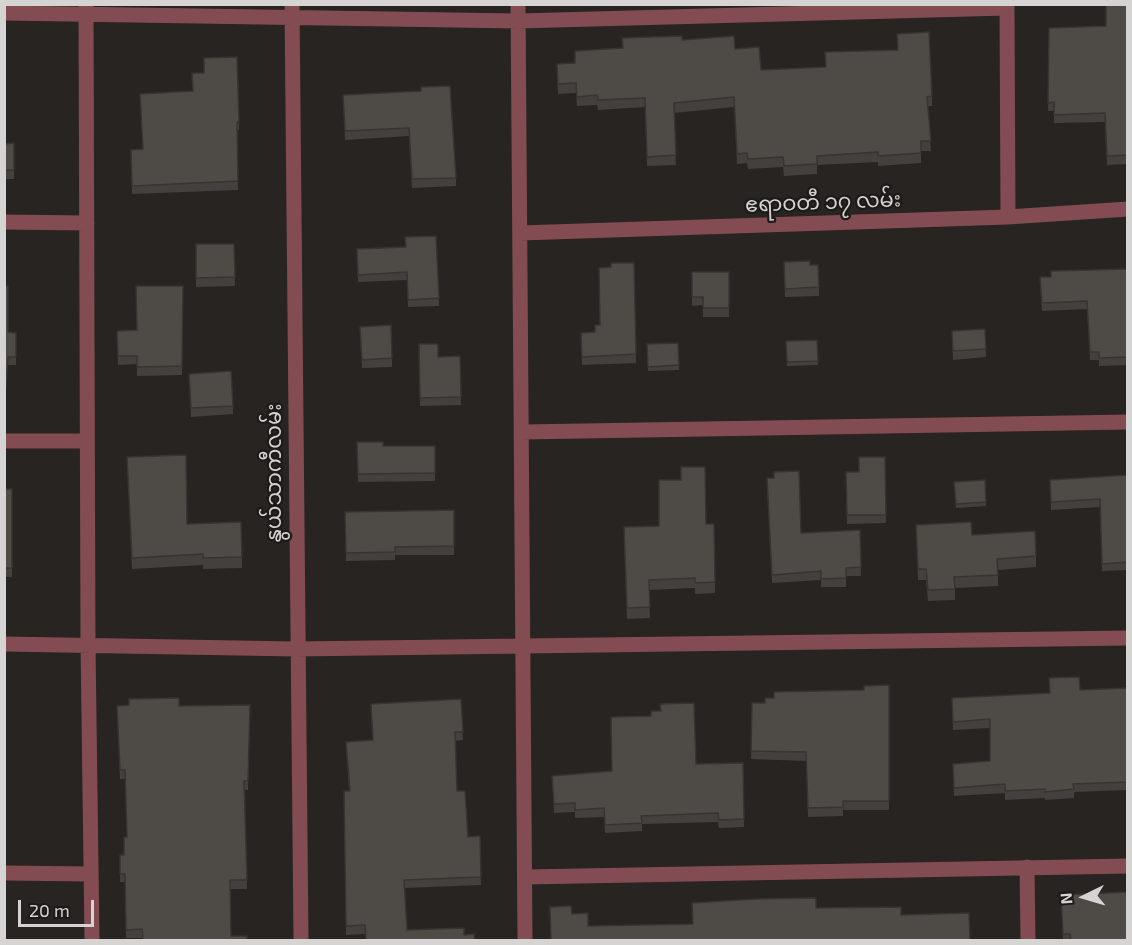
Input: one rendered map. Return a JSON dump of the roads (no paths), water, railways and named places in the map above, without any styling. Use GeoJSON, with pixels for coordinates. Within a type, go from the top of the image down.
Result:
{"type":"FeatureCollection","features":[{"type":"Feature","properties":{"kind":"street"},"geometry":{"type":"LineString","coordinates":[[518,4],[525,940]]}},
{"type":"Feature","properties":{"kind":"street"},"geometry":{"type":"LineString","coordinates":[[4,13],[86,9],[292,10],[518,21],[1007,6],[1008,217]]}},
{"type":"Feature","properties":{"kind":"street"},"geometry":{"type":"LineString","coordinates":[[86,9],[88,644],[92,940]]}},
{"type":"Feature","properties":{"kind":"street","name":"နွယ်သာကီလမ်း"},"geometry":{"type":"LineString","coordinates":[[292,10],[296,649],[301,940]]}},
{"type":"Feature","properties":{"kind":"street","name":"ဧရာဝတီ ၁၇ လမ်း"},"geometry":{"type":"LineString","coordinates":[[520,233],[1008,217],[1128,209]]}},
{"type":"Feature","properties":{"kind":"street"},"geometry":{"type":"LineString","coordinates":[[4,222],[87,223]]}},
{"type":"Feature","properties":{"kind":"street"},"geometry":{"type":"LineString","coordinates":[[522,432],[1128,422]]}},
{"type":"Feature","properties":{"kind":"street"},"geometry":{"type":"LineString","coordinates":[[4,441],[87,441]]}},
{"type":"Feature","properties":{"kind":"street"},"geometry":{"type":"LineString","coordinates":[[4,644],[296,649],[524,644],[1128,638]]}},
{"type":"Feature","properties":{"kind":"street"},"geometry":{"type":"LineString","coordinates":[[525,877],[1128,866]]}},
{"type":"Feature","properties":{"kind":"street"},"geometry":{"type":"LineString","coordinates":[[1027,867],[1028,940]]}},
{"type":"Feature","properties":{"kind":"street"},"geometry":{"type":"LineString","coordinates":[[4,873],[91,874]]}}]}
